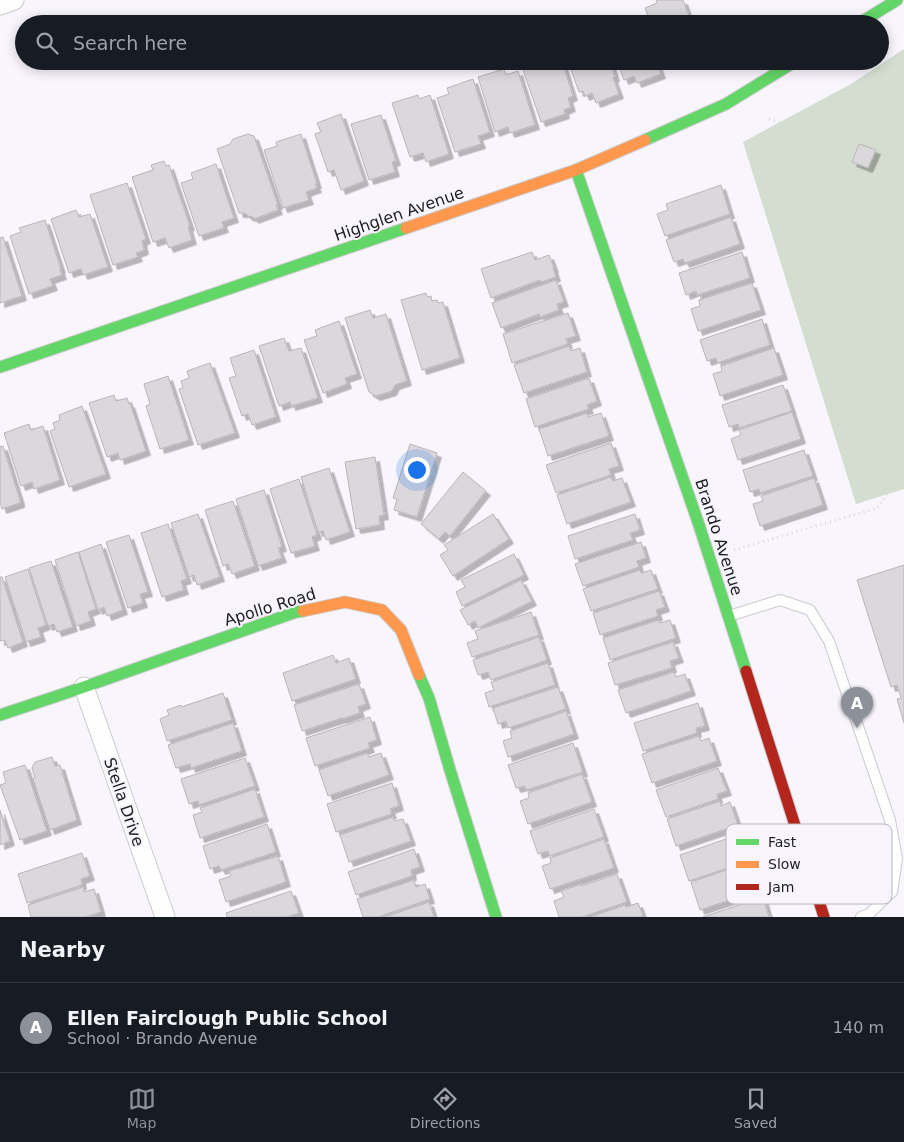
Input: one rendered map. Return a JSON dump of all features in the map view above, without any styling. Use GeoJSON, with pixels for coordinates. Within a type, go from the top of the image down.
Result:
{"type":"FeatureCollection","features":[{"type":"Feature","properties":{"kind":"street"},"geometry":{"type":"LineString","coordinates":[[0,4],[14,0]]}},
{"type":"Feature","properties":{"kind":"street"},"geometry":{"type":"LineString","coordinates":[[873,15],[897,0]]}},
{"type":"Feature","properties":{"kind":"street","name":"Highglen Avenue"},"geometry":{"type":"LineString","coordinates":[[0,367],[576,170],[726,104],[781,70]]}},
{"type":"Feature","properties":{"kind":"street","name":"Brando Avenue"},"geometry":{"type":"LineString","coordinates":[[576,170],[709,557],[794,824]]}},
{"type":"Feature","properties":{"kind":"street","name":"Apollo Road"},"geometry":{"type":"LineString","coordinates":[[0,715],[296,612],[345,602],[382,610],[401,630],[429,698],[496,917]]}},
{"type":"Feature","properties":{"kind":"street","name":"Stella Drive"},"geometry":{"type":"LineString","coordinates":[[84,687],[165,917]]}},
{"type":"Feature","properties":{"kind":"street","name":"Brando Avenue"},"geometry":{"type":"LineString","coordinates":[[820,904],[824,917]]}},
{"type":"Feature","properties":{"kind":"lane"},"geometry":{"type":"LineString","coordinates":[[728,616],[780,600],[810,610],[829,641],[891,824]]}},
{"type":"Feature","properties":{"kind":"lane"},"geometry":{"type":"LineString","coordinates":[[892,831],[897,859],[892,892]]}},
{"type":"Feature","properties":{"kind":"lane"},"geometry":{"type":"LineString","coordinates":[[861,917],[869,914],[879,904]]}},
{"type":"Feature","properties":{"kind":"path"},"geometry":{"type":"LineString","coordinates":[[904,77],[872,102],[846,148],[834,182],[840,231],[873,306],[904,387]]}},
{"type":"Feature","properties":{"kind":"path"},"geometry":{"type":"LineString","coordinates":[[770,119],[846,148]]}},
{"type":"Feature","properties":{"kind":"path"},"geometry":{"type":"LineString","coordinates":[[709,557],[877,508],[904,470]]}},
{"type":"Feature","properties":{"kind":"green space"},"geometry":{"type":"Polygon","coordinates":[[[904,49],[904,489],[856,504],[743,142],[851,84],[872,70],[889,70],[889,59],[904,49]]]}},
{"type":"Feature","properties":{"kind":"building"},"geometry":{"type":"Polygon","coordinates":[[[683,0],[689,15],[648,15],[645,8],[657,3],[656,1],[683,0]]]}},
{"type":"Feature","properties":{"kind":"building"},"geometry":{"type":"Polygon","coordinates":[[[501,70],[504,70],[506,75],[518,71],[535,125],[510,133],[508,127],[495,132],[478,77],[501,70]]]}},
{"type":"Feature","properties":{"kind":"building"},"geometry":{"type":"Polygon","coordinates":[[[523,70],[565,70],[573,96],[568,98],[571,107],[564,110],[565,114],[541,122],[523,70]]]}},
{"type":"Feature","properties":{"kind":"building"},"geometry":{"type":"Polygon","coordinates":[[[571,70],[613,70],[615,77],[613,78],[619,94],[596,103],[592,93],[585,96],[583,91],[579,92],[571,70]]]}},
{"type":"Feature","properties":{"kind":"building"},"geometry":{"type":"Polygon","coordinates":[[[620,70],[659,70],[661,74],[637,83],[634,76],[624,80],[620,70]]]}},
{"type":"Feature","properties":{"kind":"building"},"geometry":{"type":"Polygon","coordinates":[[[473,79],[490,132],[478,136],[481,144],[455,152],[437,98],[449,94],[447,88],[473,79]]]}},
{"type":"Feature","properties":{"kind":"building"},"geometry":{"type":"Polygon","coordinates":[[[418,95],[419,99],[430,95],[449,154],[426,162],[423,153],[410,157],[392,103],[418,95]]]}},
{"type":"Feature","properties":{"kind":"building"},"geometry":{"type":"Polygon","coordinates":[[[341,114],[364,181],[341,190],[334,170],[328,172],[315,134],[321,132],[317,123],[341,114]]]}},
{"type":"Feature","properties":{"kind":"building"},"geometry":{"type":"Polygon","coordinates":[[[381,115],[396,161],[392,162],[395,172],[369,180],[351,124],[381,115]]]}},
{"type":"Feature","properties":{"kind":"building"},"geometry":{"type":"Polygon","coordinates":[[[248,134],[254,136],[278,205],[276,205],[278,210],[254,219],[245,213],[239,213],[217,149],[230,144],[233,139],[248,134]]]}},
{"type":"Feature","properties":{"kind":"building"},"geometry":{"type":"Polygon","coordinates":[[[301,134],[317,188],[306,192],[309,200],[283,208],[264,150],[277,146],[276,142],[301,134]]]}},
{"type":"Feature","properties":{"kind":"building"},"geometry":{"type":"Polygon","coordinates":[[[859,144],[876,150],[868,168],[852,162],[859,144]]]}},
{"type":"Feature","properties":{"kind":"building"},"geometry":{"type":"Polygon","coordinates":[[[164,161],[166,166],[169,165],[190,226],[188,227],[192,240],[169,248],[165,238],[153,242],[132,177],[153,170],[151,165],[164,161]]]}},
{"type":"Feature","properties":{"kind":"building"},"geometry":{"type":"Polygon","coordinates":[[[216,164],[234,218],[222,222],[224,228],[199,236],[181,183],[193,179],[191,173],[216,164]]]}},
{"type":"Feature","properties":{"kind":"building"},"geometry":{"type":"Polygon","coordinates":[[[127,183],[146,239],[142,241],[144,250],[136,253],[138,257],[113,265],[90,195],[127,183]]]}},
{"type":"Feature","properties":{"kind":"building"},"geometry":{"type":"Polygon","coordinates":[[[721,185],[730,214],[665,236],[657,214],[668,210],[666,204],[721,185]]]}},
{"type":"Feature","properties":{"kind":"building"},"geometry":{"type":"Polygon","coordinates":[[[76,210],[79,217],[90,214],[108,267],[83,275],[81,269],[69,273],[51,219],[76,210]]]}},
{"type":"Feature","properties":{"kind":"building"},"geometry":{"type":"Polygon","coordinates":[[[731,217],[740,244],[685,263],[683,259],[674,262],[666,240],[731,217]]]}},
{"type":"Feature","properties":{"kind":"building"},"geometry":{"type":"Polygon","coordinates":[[[45,220],[62,275],[50,279],[53,286],[29,294],[10,236],[21,232],[19,228],[45,220]]]}},
{"type":"Feature","properties":{"kind":"building"},"geometry":{"type":"Polygon","coordinates":[[[3,237],[22,296],[0,303],[0,238],[3,237]]]}},
{"type":"Feature","properties":{"kind":"building"},"geometry":{"type":"Polygon","coordinates":[[[532,252],[535,260],[549,255],[556,277],[541,282],[540,280],[491,298],[481,269],[532,252]]]}},
{"type":"Feature","properties":{"kind":"building"},"geometry":{"type":"Polygon","coordinates":[[[742,252],[750,278],[697,295],[696,291],[686,295],[679,273],[742,252]]]}},
{"type":"Feature","properties":{"kind":"building"},"geometry":{"type":"Polygon","coordinates":[[[556,280],[564,302],[557,304],[559,310],[540,317],[539,314],[501,328],[492,303],[556,280]]]}},
{"type":"Feature","properties":{"kind":"building"},"geometry":{"type":"Polygon","coordinates":[[[752,283],[761,310],[698,331],[691,309],[700,306],[699,300],[752,283]]]}},
{"type":"Feature","properties":{"kind":"building"},"geometry":{"type":"Polygon","coordinates":[[[426,293],[427,297],[431,296],[432,301],[443,302],[460,358],[422,370],[401,300],[426,293]]]}},
{"type":"Feature","properties":{"kind":"building"},"geometry":{"type":"Polygon","coordinates":[[[370,310],[373,318],[386,314],[407,381],[395,385],[392,391],[376,396],[369,392],[345,318],[370,310]]]}},
{"type":"Feature","properties":{"kind":"building"},"geometry":{"type":"Polygon","coordinates":[[[568,313],[576,336],[566,339],[568,344],[512,363],[503,334],[568,313]]]}},
{"type":"Feature","properties":{"kind":"building"},"geometry":{"type":"Polygon","coordinates":[[[762,319],[770,345],[717,363],[716,358],[707,361],[700,340],[762,319]]]}},
{"type":"Feature","properties":{"kind":"building"},"geometry":{"type":"Polygon","coordinates":[[[339,321],[357,374],[345,378],[347,384],[323,393],[304,340],[317,336],[315,330],[339,321]]]}},
{"type":"Feature","properties":{"kind":"building"},"geometry":{"type":"Polygon","coordinates":[[[284,338],[289,351],[301,348],[318,398],[291,406],[290,402],[279,406],[259,346],[284,338]]]}},
{"type":"Feature","properties":{"kind":"building"},"geometry":{"type":"Polygon","coordinates":[[[569,346],[571,351],[580,348],[587,372],[524,393],[514,365],[569,346]]]}},
{"type":"Feature","properties":{"kind":"building"},"geometry":{"type":"Polygon","coordinates":[[[774,348],[783,375],[720,396],[713,374],[722,371],[721,366],[774,348]]]}},
{"type":"Feature","properties":{"kind":"building"},"geometry":{"type":"Polygon","coordinates":[[[254,350],[276,417],[252,425],[248,414],[242,416],[229,378],[236,376],[230,358],[254,350]]]}},
{"type":"Feature","properties":{"kind":"building"},"geometry":{"type":"Polygon","coordinates":[[[210,363],[235,433],[198,445],[179,389],[183,388],[181,381],[189,378],[187,371],[210,363]]]}},
{"type":"Feature","properties":{"kind":"building"},"geometry":{"type":"Polygon","coordinates":[[[168,376],[189,440],[160,449],[146,406],[150,404],[144,384],[168,376]]]}},
{"type":"Feature","properties":{"kind":"building"},"geometry":{"type":"Polygon","coordinates":[[[589,378],[597,401],[587,405],[589,409],[535,427],[526,399],[589,378]]]}},
{"type":"Feature","properties":{"kind":"building"},"geometry":{"type":"Polygon","coordinates":[[[783,385],[792,411],[739,428],[738,424],[729,427],[722,405],[783,385]]]}},
{"type":"Feature","properties":{"kind":"building"},"geometry":{"type":"Polygon","coordinates":[[[114,395],[116,401],[127,398],[130,403],[146,451],[120,460],[118,453],[107,457],[89,403],[114,395]]]}},
{"type":"Feature","properties":{"kind":"building"},"geometry":{"type":"Polygon","coordinates":[[[82,406],[106,474],[69,487],[50,431],[55,429],[53,423],[60,420],[59,415],[82,406]]]}},
{"type":"Feature","properties":{"kind":"building"},"geometry":{"type":"Polygon","coordinates":[[[792,412],[801,439],[738,460],[731,439],[741,435],[739,430],[792,412]]]}},
{"type":"Feature","properties":{"kind":"building"},"geometry":{"type":"Polygon","coordinates":[[[587,413],[588,417],[601,413],[609,436],[548,456],[539,429],[587,413]]]}},
{"type":"Feature","properties":{"kind":"building"},"geometry":{"type":"Polygon","coordinates":[[[29,424],[31,430],[43,426],[60,480],[34,489],[32,482],[21,486],[4,433],[29,424]]]}},
{"type":"Feature","properties":{"kind":"building"},"geometry":{"type":"Polygon","coordinates":[[[611,443],[619,466],[609,469],[611,475],[556,493],[546,465],[611,443]]]}},
{"type":"Feature","properties":{"kind":"building"},"geometry":{"type":"Polygon","coordinates":[[[410,444],[437,453],[417,517],[394,510],[397,499],[393,498],[410,444]]]}},
{"type":"Feature","properties":{"kind":"building"},"geometry":{"type":"Polygon","coordinates":[[[3,446],[20,500],[20,503],[2,509],[0,502],[0,447],[3,446]]]}},
{"type":"Feature","properties":{"kind":"building"},"geometry":{"type":"Polygon","coordinates":[[[804,450],[813,476],[760,493],[759,489],[750,492],[743,470],[804,450]]]}},
{"type":"Feature","properties":{"kind":"building"},"geometry":{"type":"Polygon","coordinates":[[[375,457],[384,515],[379,516],[380,525],[356,529],[345,462],[375,457]]]}},
{"type":"Feature","properties":{"kind":"building"},"geometry":{"type":"Polygon","coordinates":[[[329,468],[350,532],[326,540],[323,531],[318,532],[301,477],[329,468]]]}},
{"type":"Feature","properties":{"kind":"building"},"geometry":{"type":"Polygon","coordinates":[[[463,472],[486,491],[450,536],[445,532],[439,539],[421,524],[463,472]]]}},
{"type":"Feature","properties":{"kind":"building"},"geometry":{"type":"Polygon","coordinates":[[[611,477],[613,481],[622,478],[631,502],[567,524],[557,495],[611,477]]]}},
{"type":"Feature","properties":{"kind":"building"},"geometry":{"type":"Polygon","coordinates":[[[814,478],[823,505],[760,526],[753,504],[763,501],[761,496],[814,478]]]}},
{"type":"Feature","properties":{"kind":"building"},"geometry":{"type":"Polygon","coordinates":[[[299,479],[317,535],[312,537],[315,546],[291,553],[270,489],[299,479]]]}},
{"type":"Feature","properties":{"kind":"building"},"geometry":{"type":"Polygon","coordinates":[[[264,490],[282,547],[278,548],[282,558],[258,566],[236,499],[264,490]]]}},
{"type":"Feature","properties":{"kind":"building"},"geometry":{"type":"Polygon","coordinates":[[[233,501],[255,566],[232,574],[228,564],[223,566],[205,510],[233,501]]]}},
{"type":"Feature","properties":{"kind":"building"},"geometry":{"type":"Polygon","coordinates":[[[198,514],[220,577],[197,585],[194,575],[189,577],[171,523],[198,514]]]}},
{"type":"Feature","properties":{"kind":"building"},"geometry":{"type":"Polygon","coordinates":[[[493,514],[509,539],[453,576],[440,555],[448,550],[444,545],[493,514]]]}},
{"type":"Feature","properties":{"kind":"building"},"geometry":{"type":"Polygon","coordinates":[[[635,514],[640,530],[630,533],[633,540],[575,559],[568,536],[635,514]]]}},
{"type":"Feature","properties":{"kind":"building"},"geometry":{"type":"Polygon","coordinates":[[[168,524],[187,579],[181,581],[184,590],[162,597],[141,533],[168,524]]]}},
{"type":"Feature","properties":{"kind":"building"},"geometry":{"type":"Polygon","coordinates":[[[129,535],[148,592],[140,594],[143,603],[128,608],[106,542],[129,535]]]}},
{"type":"Feature","properties":{"kind":"building"},"geometry":{"type":"Polygon","coordinates":[[[641,542],[646,558],[637,561],[639,567],[583,586],[575,564],[641,542]]]}},
{"type":"Feature","properties":{"kind":"building"},"geometry":{"type":"Polygon","coordinates":[[[101,544],[123,610],[107,616],[104,607],[98,610],[79,552],[101,544]]]}},
{"type":"Feature","properties":{"kind":"building"},"geometry":{"type":"Polygon","coordinates":[[[78,552],[96,609],[88,612],[91,621],[76,626],[55,560],[78,552]]]}},
{"type":"Feature","properties":{"kind":"building"},"geometry":{"type":"Polygon","coordinates":[[[514,554],[524,575],[462,606],[456,592],[465,587],[461,580],[514,554]]]}},
{"type":"Feature","properties":{"kind":"building"},"geometry":{"type":"Polygon","coordinates":[[[51,561],[73,627],[57,632],[54,624],[48,626],[29,568],[51,561]]]}},
{"type":"Feature","properties":{"kind":"building"},"geometry":{"type":"Polygon","coordinates":[[[904,565],[904,723],[897,699],[901,698],[897,685],[891,687],[857,580],[904,565]]]}},
{"type":"Feature","properties":{"kind":"building"},"geometry":{"type":"Polygon","coordinates":[[[28,569],[46,625],[38,628],[41,637],[26,642],[5,577],[28,569]]]}},
{"type":"Feature","properties":{"kind":"building"},"geometry":{"type":"Polygon","coordinates":[[[640,570],[641,573],[651,570],[658,589],[591,611],[583,589],[640,570]]]}},
{"type":"Feature","properties":{"kind":"building"},"geometry":{"type":"Polygon","coordinates":[[[0,577],[2,577],[23,642],[8,648],[5,640],[0,641],[0,577]]]}},
{"type":"Feature","properties":{"kind":"building"},"geometry":{"type":"Polygon","coordinates":[[[521,580],[532,601],[478,628],[475,621],[468,625],[460,610],[521,580]]]}},
{"type":"Feature","properties":{"kind":"building"},"geometry":{"type":"Polygon","coordinates":[[[659,591],[665,607],[656,610],[658,616],[600,635],[593,613],[659,591]]]}},
{"type":"Feature","properties":{"kind":"building"},"geometry":{"type":"Polygon","coordinates":[[[531,612],[539,635],[472,657],[467,643],[478,639],[475,631],[531,612]]]}},
{"type":"Feature","properties":{"kind":"building"},"geometry":{"type":"Polygon","coordinates":[[[659,620],[660,623],[670,620],[676,638],[610,660],[603,638],[659,620]]]}},
{"type":"Feature","properties":{"kind":"building"},"geometry":{"type":"Polygon","coordinates":[[[539,637],[547,660],[491,680],[488,672],[478,675],[473,660],[539,637]]]}},
{"type":"Feature","properties":{"kind":"building"},"geometry":{"type":"Polygon","coordinates":[[[673,642],[679,658],[670,661],[672,668],[615,685],[608,663],[673,642]]]}},
{"type":"Feature","properties":{"kind":"building"},"geometry":{"type":"Polygon","coordinates":[[[333,655],[336,663],[349,658],[356,679],[292,701],[283,673],[333,655]]]}},
{"type":"Feature","properties":{"kind":"building"},"geometry":{"type":"Polygon","coordinates":[[[548,663],[555,685],[489,707],[485,693],[494,690],[491,682],[548,663]]]}},
{"type":"Feature","properties":{"kind":"building"},"geometry":{"type":"Polygon","coordinates":[[[674,672],[676,677],[685,674],[691,691],[626,713],[618,690],[674,672]]]}},
{"type":"Feature","properties":{"kind":"building"},"geometry":{"type":"Polygon","coordinates":[[[359,684],[366,704],[358,707],[360,713],[302,731],[294,705],[359,684]]]}},
{"type":"Feature","properties":{"kind":"building"},"geometry":{"type":"Polygon","coordinates":[[[558,687],[566,709],[508,728],[506,721],[498,724],[493,708],[558,687]]]}},
{"type":"Feature","properties":{"kind":"building"},"geometry":{"type":"Polygon","coordinates":[[[223,693],[232,720],[167,741],[160,719],[169,715],[167,710],[223,693]]]}},
{"type":"Feature","properties":{"kind":"building"},"geometry":{"type":"Polygon","coordinates":[[[698,703],[705,726],[696,728],[697,733],[643,751],[634,723],[698,703]]]}},
{"type":"Feature","properties":{"kind":"building"},"geometry":{"type":"Polygon","coordinates":[[[566,711],[574,734],[508,757],[503,741],[512,738],[510,731],[566,711]]]}},
{"type":"Feature","properties":{"kind":"building"},"geometry":{"type":"Polygon","coordinates":[[[370,717],[377,740],[368,743],[370,748],[315,766],[306,738],[370,717]]]}},
{"type":"Feature","properties":{"kind":"building"},"geometry":{"type":"Polygon","coordinates":[[[233,723],[242,751],[191,768],[190,764],[176,768],[168,745],[233,723]]]}},
{"type":"Feature","properties":{"kind":"building"},"geometry":{"type":"Polygon","coordinates":[[[699,736],[701,741],[709,738],[717,761],[652,783],[642,754],[699,736]]]}},
{"type":"Feature","properties":{"kind":"building"},"geometry":{"type":"Polygon","coordinates":[[[573,743],[583,772],[526,790],[525,786],[516,788],[508,765],[573,743]]]}},
{"type":"Feature","properties":{"kind":"building"},"geometry":{"type":"Polygon","coordinates":[[[367,753],[369,757],[381,753],[389,775],[328,796],[319,770],[367,753]]]}},
{"type":"Feature","properties":{"kind":"building"},"geometry":{"type":"Polygon","coordinates":[[[52,757],[55,766],[60,765],[77,820],[50,830],[33,779],[35,778],[32,768],[35,762],[52,757]]]}},
{"type":"Feature","properties":{"kind":"building"},"geometry":{"type":"Polygon","coordinates":[[[245,758],[255,786],[199,805],[198,801],[189,804],[181,779],[245,758]]]}},
{"type":"Feature","properties":{"kind":"building"},"geometry":{"type":"Polygon","coordinates":[[[25,765],[47,831],[20,840],[0,785],[6,783],[3,772],[25,765]]]}},
{"type":"Feature","properties":{"kind":"building"},"geometry":{"type":"Polygon","coordinates":[[[718,768],[727,791],[717,794],[718,799],[666,817],[656,790],[718,768]]]}},
{"type":"Feature","properties":{"kind":"building"},"geometry":{"type":"Polygon","coordinates":[[[582,774],[592,802],[528,824],[520,801],[529,798],[528,793],[582,774]]]}},
{"type":"Feature","properties":{"kind":"building"},"geometry":{"type":"Polygon","coordinates":[[[392,783],[399,806],[390,809],[392,814],[336,832],[327,804],[392,783]]]}},
{"type":"Feature","properties":{"kind":"building"},"geometry":{"type":"Polygon","coordinates":[[[255,789],[264,817],[200,838],[193,815],[202,812],[200,808],[255,789]]]}},
{"type":"Feature","properties":{"kind":"building"},"geometry":{"type":"Polygon","coordinates":[[[720,801],[721,806],[730,802],[738,824],[726,824],[726,829],[676,846],[667,819],[720,801]]]}},
{"type":"Feature","properties":{"kind":"building"},"geometry":{"type":"Polygon","coordinates":[[[594,809],[604,837],[549,856],[548,851],[538,854],[530,831],[594,809]]]}},
{"type":"Feature","properties":{"kind":"building"},"geometry":{"type":"Polygon","coordinates":[[[0,810],[10,841],[0,845],[0,810]]]}},
{"type":"Feature","properties":{"kind":"building"},"geometry":{"type":"Polygon","coordinates":[[[393,817],[394,821],[403,819],[411,841],[349,862],[340,835],[393,817]]]}},
{"type":"Feature","properties":{"kind":"building"},"geometry":{"type":"Polygon","coordinates":[[[267,824],[276,852],[221,870],[219,866],[210,869],[203,846],[267,824]]]}},
{"type":"Feature","properties":{"kind":"building"},"geometry":{"type":"Polygon","coordinates":[[[604,839],[614,868],[550,889],[542,866],[551,863],[550,858],[604,839]]]}},
{"type":"Feature","properties":{"kind":"building"},"geometry":{"type":"Polygon","coordinates":[[[726,839],[726,869],[689,881],[680,855],[726,839]]]}},
{"type":"Feature","properties":{"kind":"building"},"geometry":{"type":"Polygon","coordinates":[[[414,849],[420,867],[411,870],[412,876],[356,895],[348,872],[414,849]]]}},
{"type":"Feature","properties":{"kind":"building"},"geometry":{"type":"Polygon","coordinates":[[[82,853],[90,876],[81,879],[82,885],[27,903],[18,874],[82,853]]]}},
{"type":"Feature","properties":{"kind":"building"},"geometry":{"type":"Polygon","coordinates":[[[278,856],[286,882],[226,902],[219,880],[231,876],[229,871],[278,856]]]}},
{"type":"Feature","properties":{"kind":"building"},"geometry":{"type":"Polygon","coordinates":[[[726,870],[726,901],[700,910],[691,882],[726,870]]]}},
{"type":"Feature","properties":{"kind":"building"},"geometry":{"type":"Polygon","coordinates":[[[617,874],[627,902],[582,917],[559,917],[554,901],[564,897],[561,891],[617,874]]]}},
{"type":"Feature","properties":{"kind":"building"},"geometry":{"type":"Polygon","coordinates":[[[414,880],[416,887],[425,884],[430,899],[378,917],[363,917],[357,899],[414,880]]]}},
{"type":"Feature","properties":{"kind":"building"},"geometry":{"type":"Polygon","coordinates":[[[83,887],[84,892],[94,889],[101,912],[85,917],[31,917],[28,905],[83,887]]]}},
{"type":"Feature","properties":{"kind":"building"},"geometry":{"type":"Polygon","coordinates":[[[291,891],[299,913],[287,917],[227,917],[226,913],[291,891]]]}},
{"type":"Feature","properties":{"kind":"building"},"geometry":{"type":"Polygon","coordinates":[[[429,902],[434,917],[385,917],[429,902]]]}},
{"type":"Feature","properties":{"kind":"building"},"geometry":{"type":"Polygon","coordinates":[[[638,903],[643,916],[640,917],[591,917],[625,905],[626,907],[638,903]]]}},
{"type":"Feature","properties":{"kind":"building"},"geometry":{"type":"Polygon","coordinates":[[[742,904],[765,904],[769,917],[703,917],[742,904]]]}},
{"type":"Feature","properties":{"kind":"traffic: fast"},"geometry":{"type":"LineString","coordinates":[[873,15],[897,0]]}},
{"type":"Feature","properties":{"kind":"traffic: fast"},"geometry":{"type":"LineString","coordinates":[[645,140],[726,104],[781,70]]}},
{"type":"Feature","properties":{"kind":"traffic: fast"},"geometry":{"type":"LineString","coordinates":[[576,170],[699,525],[746,671]]}},
{"type":"Feature","properties":{"kind":"traffic: fast"},"geometry":{"type":"LineString","coordinates":[[0,367],[406,228]]}},
{"type":"Feature","properties":{"kind":"traffic: fast"},"geometry":{"type":"LineString","coordinates":[[0,715],[303,611]]}},
{"type":"Feature","properties":{"kind":"traffic: fast"},"geometry":{"type":"LineString","coordinates":[[419,675],[429,698],[496,917]]}},
{"type":"Feature","properties":{"kind":"traffic: slow"},"geometry":{"type":"LineString","coordinates":[[406,228],[576,170],[645,140]]}},
{"type":"Feature","properties":{"kind":"traffic: slow"},"geometry":{"type":"LineString","coordinates":[[303,611],[345,602],[382,610],[401,630],[419,675]]}},
{"type":"Feature","properties":{"kind":"traffic: jam"},"geometry":{"type":"LineString","coordinates":[[746,671],[795,824]]}},
{"type":"Feature","properties":{"kind":"traffic: jam"},"geometry":{"type":"LineString","coordinates":[[820,904],[824,917]]}},
{"type":"Feature","properties":{"kind":"place","name":"Ellen Fairclough Public School"},"geometry":{"type":"Point","coordinates":[857,728]}}]}
